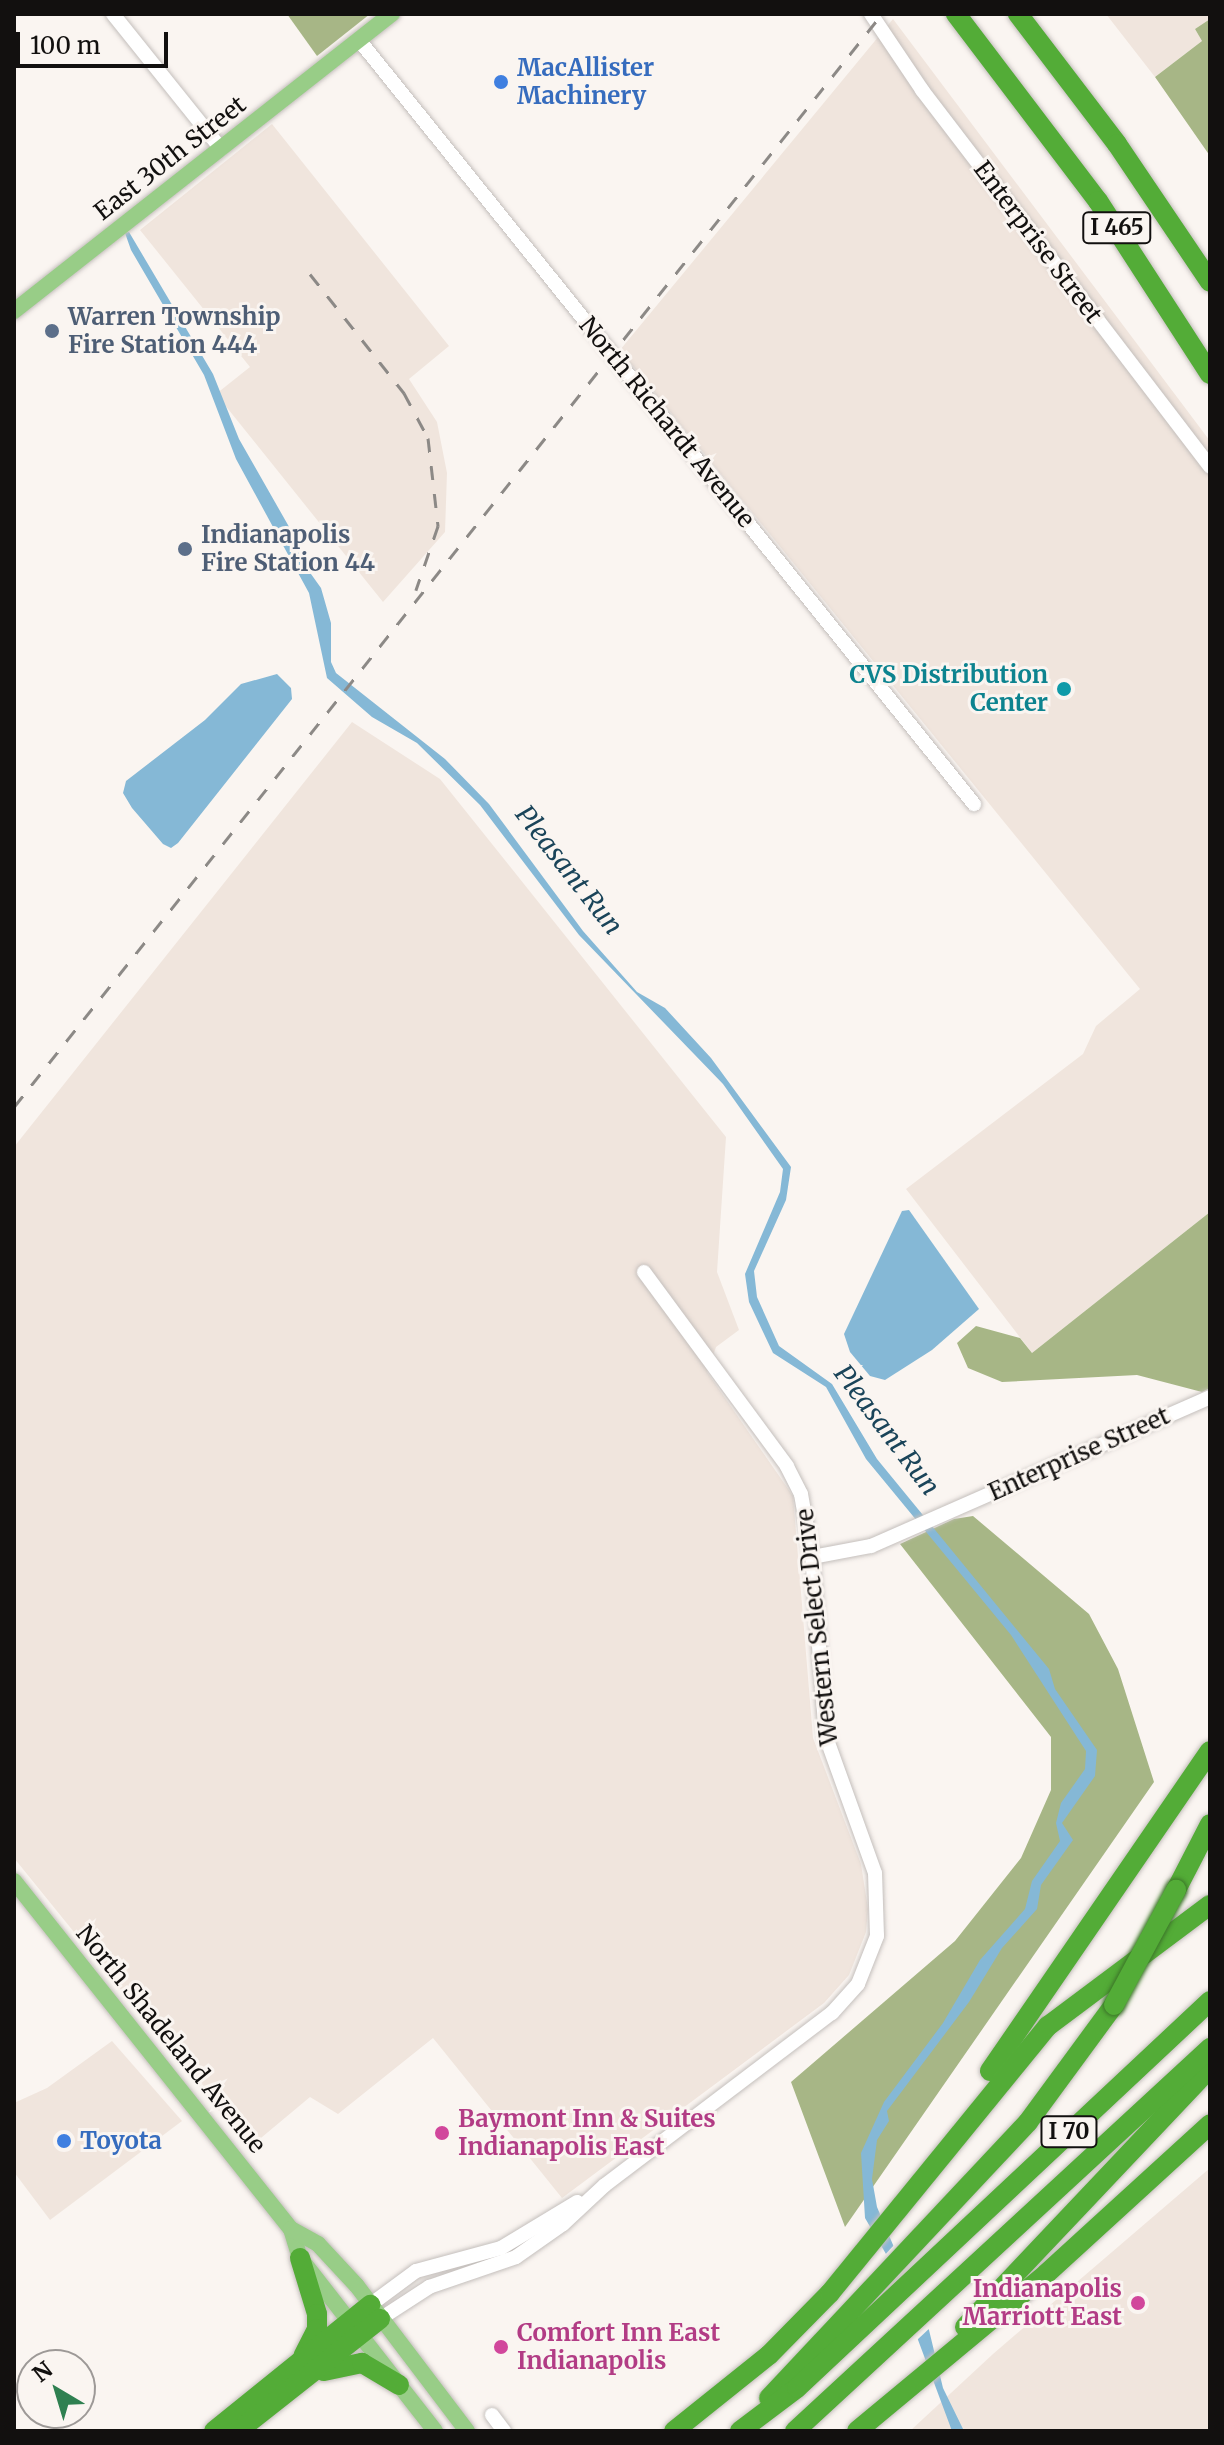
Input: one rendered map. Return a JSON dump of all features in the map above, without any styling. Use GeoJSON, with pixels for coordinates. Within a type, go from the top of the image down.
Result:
{"type":"FeatureCollection","features":[{"type":"Feature","properties":{"kind":"highway","name":"I 465"},"geometry":{"type":"LineString","coordinates":[[956,14],[1098,201],[1210,374]]}},
{"type":"Feature","properties":{"kind":"highway","name":"I 465"},"geometry":{"type":"LineString","coordinates":[[1018,14],[1126,157],[1210,282]]}},
{"type":"Feature","properties":{"kind":"highway"},"geometry":{"type":"LineString","coordinates":[[908,2195],[1210,1751]]}},
{"type":"Feature","properties":{"kind":"highway"},"geometry":{"type":"LineString","coordinates":[[740,2431],[1054,2091],[1114,2005],[1210,1824]]}},
{"type":"Feature","properties":{"kind":"highway"},"geometry":{"type":"LineString","coordinates":[[674,2431],[787,2338],[859,2259],[1029,2044],[1071,2005],[1210,1905]]}},
{"type":"Feature","properties":{"kind":"highway"},"geometry":{"type":"LineString","coordinates":[[1142,1952],[1210,1913]]}},
{"type":"Feature","properties":{"kind":"highway","name":"I 70"},"geometry":{"type":"LineString","coordinates":[[740,2431],[797,2388],[1210,2001]]}},
{"type":"Feature","properties":{"kind":"highway","name":"I 70"},"geometry":{"type":"LineString","coordinates":[[795,2431],[1210,2048]]}},
{"type":"Feature","properties":{"kind":"highway"},"geometry":{"type":"LineString","coordinates":[[857,2431],[930,2370],[958,2342],[1210,2068]]}},
{"type":"Feature","properties":{"kind":"highway"},"geometry":{"type":"LineString","coordinates":[[958,2342],[1151,2180],[1210,2124]]}},
{"type":"Feature","properties":{"kind":"highway"},"geometry":{"type":"LineString","coordinates":[[1151,2180],[1210,2137]]}},
{"type":"Feature","properties":{"kind":"highway"},"geometry":{"type":"LineString","coordinates":[[238,2431],[297,2374],[317,2329],[300,2258]]}},
{"type":"Feature","properties":{"kind":"highway"},"geometry":{"type":"LineString","coordinates":[[214,2431],[297,2374],[375,2312]]}},
{"type":"Feature","properties":{"kind":"highway"},"geometry":{"type":"LineString","coordinates":[[297,2374],[350,2362],[362,2363],[399,2385]]}},
{"type":"Feature","properties":{"kind":"main road","name":"East 30th Street"},"geometry":{"type":"LineString","coordinates":[[14,311],[392,14]]}},
{"type":"Feature","properties":{"kind":"main road","name":"North Shadeland Avenue"},"geometry":{"type":"LineString","coordinates":[[14,1881],[291,2229],[300,2258],[435,2431]]}},
{"type":"Feature","properties":{"kind":"main road","name":"North Shadeland Avenue"},"geometry":{"type":"LineString","coordinates":[[291,2229],[318,2244],[467,2431]]}},
{"type":"Feature","properties":{"kind":"street","name":"Enterprise Street"},"geometry":{"type":"LineString","coordinates":[[871,14],[929,99],[1210,467]]}},
{"type":"Feature","properties":{"kind":"street"},"geometry":{"type":"LineString","coordinates":[[117,15],[221,149]]}},
{"type":"Feature","properties":{"kind":"street","name":"North Richardt Avenue"},"geometry":{"type":"LineString","coordinates":[[359,40],[974,804]]}},
{"type":"Feature","properties":{"kind":"street","name":"Western Select Drive"},"geometry":{"type":"LineString","coordinates":[[375,2312],[409,2274],[501,2248],[605,2185],[832,2013],[858,1984],[874,1947],[880,1914],[875,1873],[825,1730],[812,1557],[805,1507],[792,1474],[644,1272]]}},
{"type":"Feature","properties":{"kind":"street","name":"Enterprise Street"},"geometry":{"type":"LineString","coordinates":[[812,1557],[862,1549],[1210,1397]]}},
{"type":"Feature","properties":{"kind":"street"},"geometry":{"type":"LineString","coordinates":[[492,2415],[504,2431]]}},
{"type":"Feature","properties":{"kind":"shaded area"},"geometry":{"type":"Polygon","coordinates":[[[1106,14],[1210,14],[1210,19],[1195,29],[1202,41],[1155,77],[1106,14]]]}},
{"type":"Feature","properties":{"kind":"shaded area"},"geometry":{"type":"Polygon","coordinates":[[[893,19],[1210,441],[1210,1212],[1032,1353],[906,1189],[1083,1054],[1096,1026],[1140,989],[620,350],[893,19]]]}},
{"type":"Feature","properties":{"kind":"shaded area"},"geometry":{"type":"Polygon","coordinates":[[[272,124],[449,346],[409,379],[437,422],[447,473],[445,532],[383,602],[216,394],[250,367],[140,230],[272,124]]]}},
{"type":"Feature","properties":{"kind":"shaded area"},"geometry":{"type":"Polygon","coordinates":[[[352,722],[440,779],[726,1137],[717,1272],[739,1330],[716,1347],[707,1372],[793,1496],[813,1738],[861,1864],[868,1909],[866,1932],[849,1975],[824,2003],[562,2198],[433,2038],[338,2114],[310,2097],[249,2148],[14,1858],[14,1147],[352,722]]]}},
{"type":"Feature","properties":{"kind":"shaded area"},"geometry":{"type":"Polygon","coordinates":[[[112,2041],[182,2121],[50,2220],[14,2172],[14,2103],[47,2088],[112,2041]]]}},
{"type":"Feature","properties":{"kind":"shaded area","name":"Indianapolis Marriott East"},"geometry":{"type":"Polygon","coordinates":[[[1210,2168],[1210,2431],[910,2431],[993,2354],[1210,2168]]]}},
{"type":"Feature","properties":{"kind":"green space"},"geometry":{"type":"Polygon","coordinates":[[[287,14],[370,14],[317,56],[287,14]]]}},
{"type":"Feature","properties":{"kind":"green space"},"geometry":{"type":"Polygon","coordinates":[[[1210,19],[1210,156],[1155,77],[1202,41],[1195,29],[1210,19]]]}},
{"type":"Feature","properties":{"kind":"green space"},"geometry":{"type":"Polygon","coordinates":[[[1210,1212],[1210,1388],[1202,1392],[1137,1375],[1002,1382],[968,1368],[957,1343],[976,1326],[1020,1338],[1032,1353],[1210,1212]]]}},
{"type":"Feature","properties":{"kind":"green space"},"geometry":{"type":"Polygon","coordinates":[[[973,1516],[1089,1614],[1118,1669],[1154,1782],[845,2227],[791,2082],[955,1941],[1021,1858],[1051,1790],[1051,1737],[900,1544],[954,1519],[973,1516]]]}},
{"type":"Feature","properties":{"kind":"green space"},"geometry":{"type":"Polygon","coordinates":[[[575,2322],[583,2322],[588,2331],[586,2338],[575,2340],[570,2335],[570,2327],[575,2322]]]}},
{"type":"Feature","properties":{"kind":"water","name":"Pleasant Run"},"geometry":{"type":"Polygon","coordinates":[[[129,232],[213,374],[239,439],[292,532],[301,560],[321,588],[331,623],[331,662],[336,673],[445,759],[489,804],[583,931],[637,992],[665,1008],[711,1058],[791,1167],[786,1200],[754,1271],[757,1297],[779,1346],[832,1384],[877,1459],[1049,1669],[1055,1689],[1097,1750],[1095,1776],[1062,1823],[1073,1840],[1041,1885],[1037,1909],[1002,1948],[969,2002],[887,2111],[889,2121],[877,2140],[872,2179],[877,2207],[929,2330],[943,2388],[964,2431],[952,2431],[886,2254],[865,2218],[861,2153],[884,2102],[943,2023],[980,1960],[1025,1909],[1032,1881],[1060,1841],[1056,1823],[1061,1803],[1085,1769],[1086,1751],[1011,1635],[866,1459],[826,1387],[773,1353],[749,1302],[745,1274],[780,1192],[783,1169],[723,1084],[579,935],[480,805],[417,743],[372,717],[327,678],[309,593],[236,459],[204,375],[131,250],[125,233],[129,232]]]}},
{"type":"Feature","properties":{"kind":"water"},"geometry":{"type":"Polygon","coordinates":[[[277,674],[291,688],[292,699],[178,843],[171,848],[163,844],[123,793],[126,781],[205,720],[241,684],[277,674]]]}},
{"type":"Feature","properties":{"kind":"water"},"geometry":{"type":"Polygon","coordinates":[[[909,1210],[979,1309],[932,1350],[885,1380],[870,1376],[850,1352],[844,1334],[902,1211],[909,1210]]]}},
{"type":"Feature","properties":{"kind":"pier"},"geometry":{"type":"Polygon","coordinates":[[[895,2244],[932,2326],[917,2340],[883,2257],[895,2244]]]}},
{"type":"Feature","properties":{"kind":"railway"},"geometry":{"type":"LineString","coordinates":[[14,1107],[882,14]]}},
{"type":"Feature","properties":{"kind":"railway"},"geometry":{"type":"LineString","coordinates":[[310,274],[404,393],[428,438],[438,526],[416,590]]}},
{"type":"Feature","properties":{"kind":"place","name":"MacAllister Machinery"},"geometry":{"type":"Point","coordinates":[501,82]}},
{"type":"Feature","properties":{"kind":"place","name":"Warren Township Fire Station 444"},"geometry":{"type":"Point","coordinates":[52,331]}},
{"type":"Feature","properties":{"kind":"place","name":"Indianapolis Fire Station 44"},"geometry":{"type":"Point","coordinates":[185,549]}},
{"type":"Feature","properties":{"kind":"place","name":"CVS Distribution Center"},"geometry":{"type":"Point","coordinates":[1064,689]}},
{"type":"Feature","properties":{"kind":"place","name":"Baymont Inn & Suites Indianapolis East"},"geometry":{"type":"Point","coordinates":[442,2133]}},
{"type":"Feature","properties":{"kind":"place","name":"Toyota"},"geometry":{"type":"Point","coordinates":[64,2141]}},
{"type":"Feature","properties":{"kind":"place","name":"Indianapolis Marriott East"},"geometry":{"type":"Point","coordinates":[1138,2303]}},
{"type":"Feature","properties":{"kind":"place","name":"Comfort Inn East Indianapolis"},"geometry":{"type":"Point","coordinates":[501,2347]}}]}
